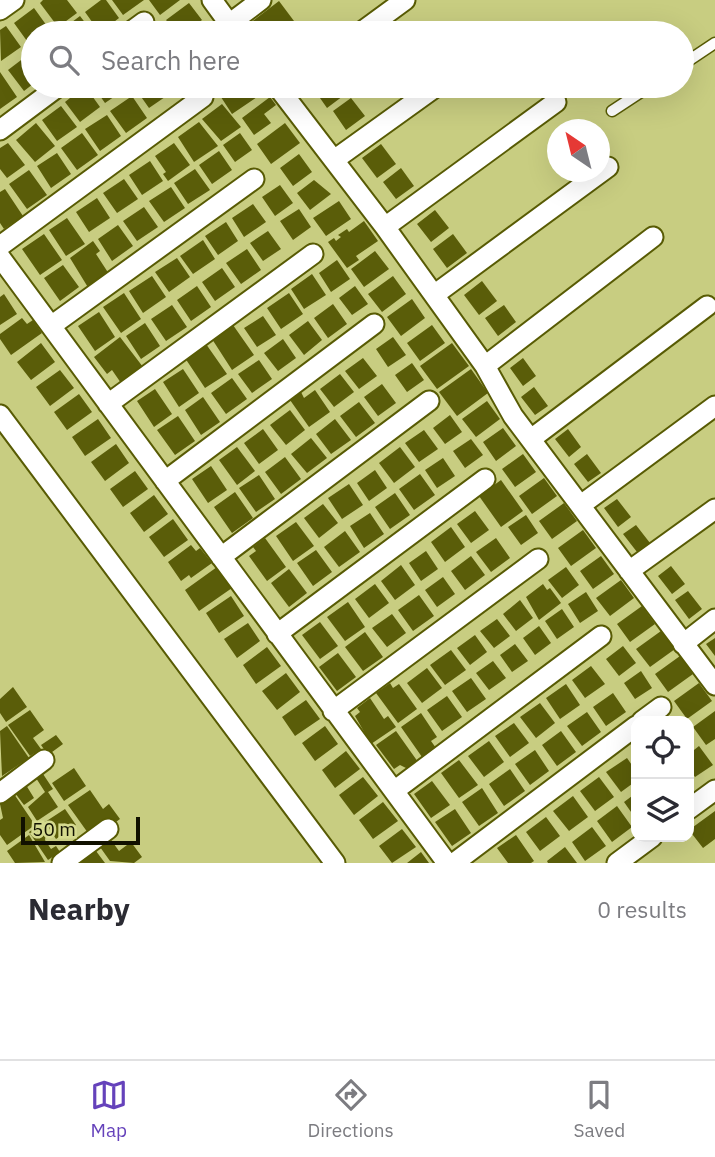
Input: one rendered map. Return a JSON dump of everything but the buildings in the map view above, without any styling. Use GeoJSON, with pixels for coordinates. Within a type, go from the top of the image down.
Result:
{"type":"FeatureCollection","features":[{"type":"Feature","properties":{"kind":"street"},"geometry":{"type":"LineString","coordinates":[[0,10],[14,0]]}},
{"type":"Feature","properties":{"kind":"street"},"geometry":{"type":"LineString","coordinates":[[212,0],[228,21]]}},
{"type":"Feature","properties":{"kind":"street"},"geometry":{"type":"LineString","coordinates":[[240,21],[261,0]]}},
{"type":"Feature","properties":{"kind":"street"},"geometry":{"type":"LineString","coordinates":[[376,21],[405,0]]}},
{"type":"Feature","properties":{"kind":"street"},"geometry":{"type":"LineString","coordinates":[[0,130],[43,98]]}},
{"type":"Feature","properties":{"kind":"street"},"geometry":{"type":"LineString","coordinates":[[0,246],[202,98]]}},
{"type":"Feature","properties":{"kind":"street"},"geometry":{"type":"LineString","coordinates":[[290,98],[485,366],[513,416],[715,685]]}},
{"type":"Feature","properties":{"kind":"street"},"geometry":{"type":"LineString","coordinates":[[334,160],[420,98]]}},
{"type":"Feature","properties":{"kind":"street"},"geometry":{"type":"LineString","coordinates":[[385,227],[556,102]]}},
{"type":"Feature","properties":{"kind":"street"},"geometry":{"type":"LineString","coordinates":[[51,326],[254,178]]}},
{"type":"Feature","properties":{"kind":"street"},"geometry":{"type":"LineString","coordinates":[[434,295],[588,182]]}},
{"type":"Feature","properties":{"kind":"street"},"geometry":{"type":"LineString","coordinates":[[485,366],[653,237]]}},
{"type":"Feature","properties":{"kind":"street"},"geometry":{"type":"LineString","coordinates":[[108,404],[313,254]]}},
{"type":"Feature","properties":{"kind":"street"},"geometry":{"type":"LineString","coordinates":[[0,257],[447,863]]}},
{"type":"Feature","properties":{"kind":"street"},"geometry":{"type":"LineString","coordinates":[[531,439],[706,306]]}},
{"type":"Feature","properties":{"kind":"street"},"geometry":{"type":"LineString","coordinates":[[164,481],[374,324]]}},
{"type":"Feature","properties":{"kind":"street"},"geometry":{"type":"LineString","coordinates":[[221,557],[429,401]]}},
{"type":"Feature","properties":{"kind":"street"},"geometry":{"type":"LineString","coordinates":[[581,505],[715,406]]}},
{"type":"Feature","properties":{"kind":"street"},"geometry":{"type":"LineString","coordinates":[[0,415],[335,863]]}},
{"type":"Feature","properties":{"kind":"street"},"geometry":{"type":"LineString","coordinates":[[277,634],[485,478]]}},
{"type":"Feature","properties":{"kind":"street"},"geometry":{"type":"LineString","coordinates":[[629,571],[715,509]]}},
{"type":"Feature","properties":{"kind":"street"},"geometry":{"type":"LineString","coordinates":[[333,711],[538,559]]}},
{"type":"Feature","properties":{"kind":"street"},"geometry":{"type":"LineString","coordinates":[[683,644],[715,620]]}},
{"type":"Feature","properties":{"kind":"street"},"geometry":{"type":"LineString","coordinates":[[394,792],[601,636]]}},
{"type":"Feature","properties":{"kind":"street"},"geometry":{"type":"LineString","coordinates":[[649,716],[661,707]]}},
{"type":"Feature","properties":{"kind":"street"},"geometry":{"type":"LineString","coordinates":[[454,863],[631,730]]}},
{"type":"Feature","properties":{"kind":"street"},"geometry":{"type":"LineString","coordinates":[[0,793],[44,760]]}},
{"type":"Feature","properties":{"kind":"street"},"geometry":{"type":"LineString","coordinates":[[694,805],[715,790]]}},
{"type":"Feature","properties":{"kind":"street"},"geometry":{"type":"LineString","coordinates":[[62,863],[108,829]]}},
{"type":"Feature","properties":{"kind":"street"},"geometry":{"type":"LineString","coordinates":[[617,863],[645,842]]}},
{"type":"Feature","properties":{"kind":"lane"},"geometry":{"type":"LineString","coordinates":[[694,57],[715,43]]}},
{"type":"Feature","properties":{"kind":"lane"},"geometry":{"type":"LineString","coordinates":[[612,111],[632,98]]}}]}
